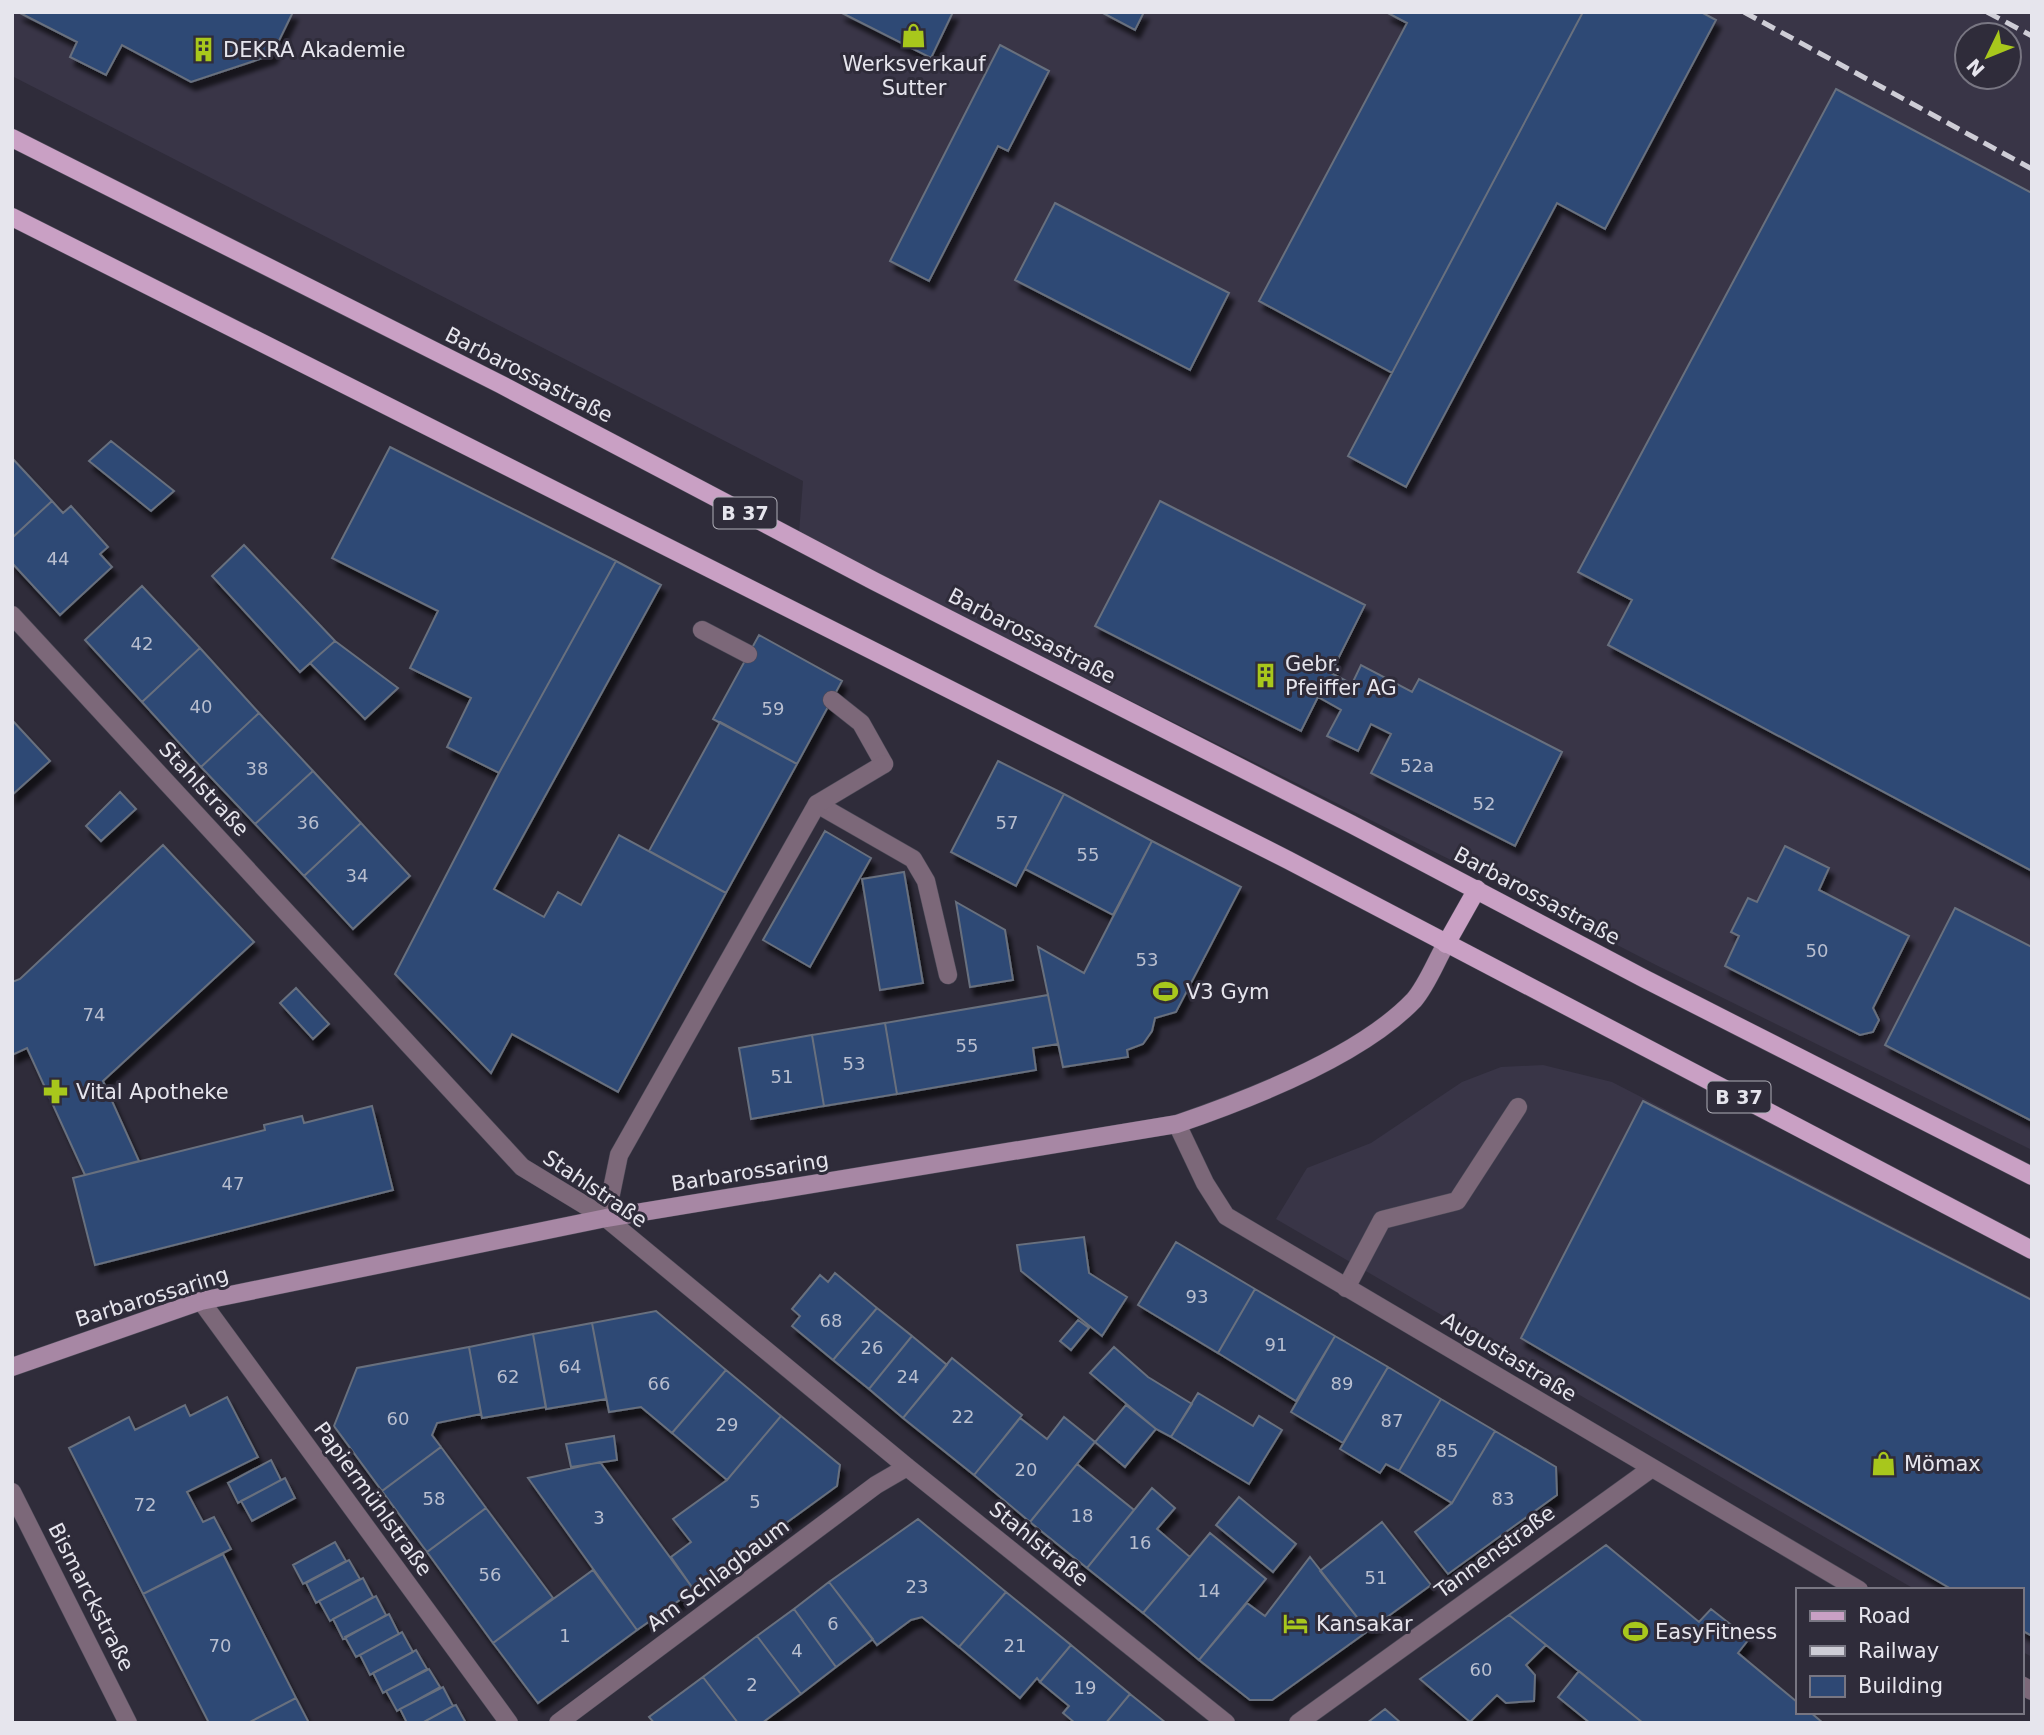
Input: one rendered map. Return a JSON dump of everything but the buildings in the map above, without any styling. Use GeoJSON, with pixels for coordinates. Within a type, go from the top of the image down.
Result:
{"type":"FeatureCollection","features":[{"type":"Feature","properties":{"kind":"main road","name":"Barbarossastraße"},"geometry":{"type":"LineString","coordinates":[[12,138],[500,384],[874,581],[2032,1176]]}},
{"type":"Feature","properties":{"kind":"main road","name":"B 37"},"geometry":{"type":"LineString","coordinates":[[12,217],[1288,860],[2032,1250]]}},
{"type":"Feature","properties":{"kind":"main road"},"geometry":{"type":"LineString","coordinates":[[1447,944],[1476,889]]}},
{"type":"Feature","properties":{"kind":"street","name":"Stahlstraße"},"geometry":{"type":"LineString","coordinates":[[12,615],[522,1167],[606,1219],[907,1467],[1226,1723]]}},
{"type":"Feature","properties":{"kind":"street"},"geometry":{"type":"LineString","coordinates":[[702,630],[748,653]]}},
{"type":"Feature","properties":{"kind":"street"},"geometry":{"type":"LineString","coordinates":[[606,1219],[619,1154],[817,804],[884,764],[861,723],[832,699]]}},
{"type":"Feature","properties":{"kind":"street"},"geometry":{"type":"LineString","coordinates":[[817,804],[913,859],[926,881],[948,975]]}},
{"type":"Feature","properties":{"kind":"street","name":"Barbarossaring"},"geometry":{"type":"LineString","coordinates":[[12,1367],[201,1301],[606,1219],[1177,1124],[1305,1072],[1370,1037],[1415,999],[1447,944]]}},
{"type":"Feature","properties":{"kind":"street"},"geometry":{"type":"LineString","coordinates":[[1346,1288],[1382,1220],[1457,1201],[1518,1107]]}},
{"type":"Feature","properties":{"kind":"street","name":"Augustastraße"},"geometry":{"type":"LineString","coordinates":[[1177,1124],[1206,1183],[1226,1216],[1856,1588]]}},
{"type":"Feature","properties":{"kind":"street","name":"Papiermühlstraße"},"geometry":{"type":"LineString","coordinates":[[201,1301],[509,1723]]}},
{"type":"Feature","properties":{"kind":"street","name":"Am Schlagbaum"},"geometry":{"type":"LineString","coordinates":[[558,1723],[876,1485],[907,1467]]}},
{"type":"Feature","properties":{"kind":"street","name":"Tannenstraße"},"geometry":{"type":"LineString","coordinates":[[1297,1723],[1652,1468]]}},
{"type":"Feature","properties":{"kind":"street","name":"Bismarckstraße"},"geometry":{"type":"LineString","coordinates":[[12,1492],[128,1723]]}},
{"type":"Feature","properties":{"kind":"shaded area"},"geometry":{"type":"Polygon","coordinates":[[[12,12],[2032,12],[2032,1150],[1656,965],[799,533],[803,481],[12,76],[12,12]]]}},
{"type":"Feature","properties":{"kind":"shaded area","name":"Mömax"},"geometry":{"type":"Polygon","coordinates":[[[1543,1065],[1612,1082],[2032,1298],[2032,1657],[2023,1652],[2023,1588],[1913,1588],[1276,1219],[1307,1168],[1371,1143],[1462,1082],[1501,1067],[1543,1065]]]}},
{"type":"Feature","properties":{"kind":"railway"},"geometry":{"type":"LineString","coordinates":[[1744,12],[2032,169]]}},
{"type":"Feature","properties":{"kind":"railway"},"geometry":{"type":"LineString","coordinates":[[1987,12],[2032,36]]}},
{"type":"Feature","properties":{"kind":"place","name":"Werksverkauf Sutter"},"geometry":{"type":"Point","coordinates":[914,35]}},
{"type":"Feature","properties":{"kind":"place","name":"DEKRA Akademie"},"geometry":{"type":"Point","coordinates":[203,50]}},
{"type":"Feature","properties":{"kind":"place","name":"Gebr. Pfeiffer AG"},"geometry":{"type":"Point","coordinates":[1265,676]}},
{"type":"Feature","properties":{"kind":"place","name":"V3 Gym"},"geometry":{"type":"Point","coordinates":[1166,992]}},
{"type":"Feature","properties":{"kind":"place","name":"Vital Apotheke"},"geometry":{"type":"Point","coordinates":[56,1092]}},
{"type":"Feature","properties":{"kind":"place","name":"Mömax"},"geometry":{"type":"Point","coordinates":[1884,1464]}},
{"type":"Feature","properties":{"kind":"place","name":"Kansakar"},"geometry":{"type":"Point","coordinates":[1296,1624]}},
{"type":"Feature","properties":{"kind":"place","name":"EasyFitness"},"geometry":{"type":"Point","coordinates":[1635,1632]}}]}
